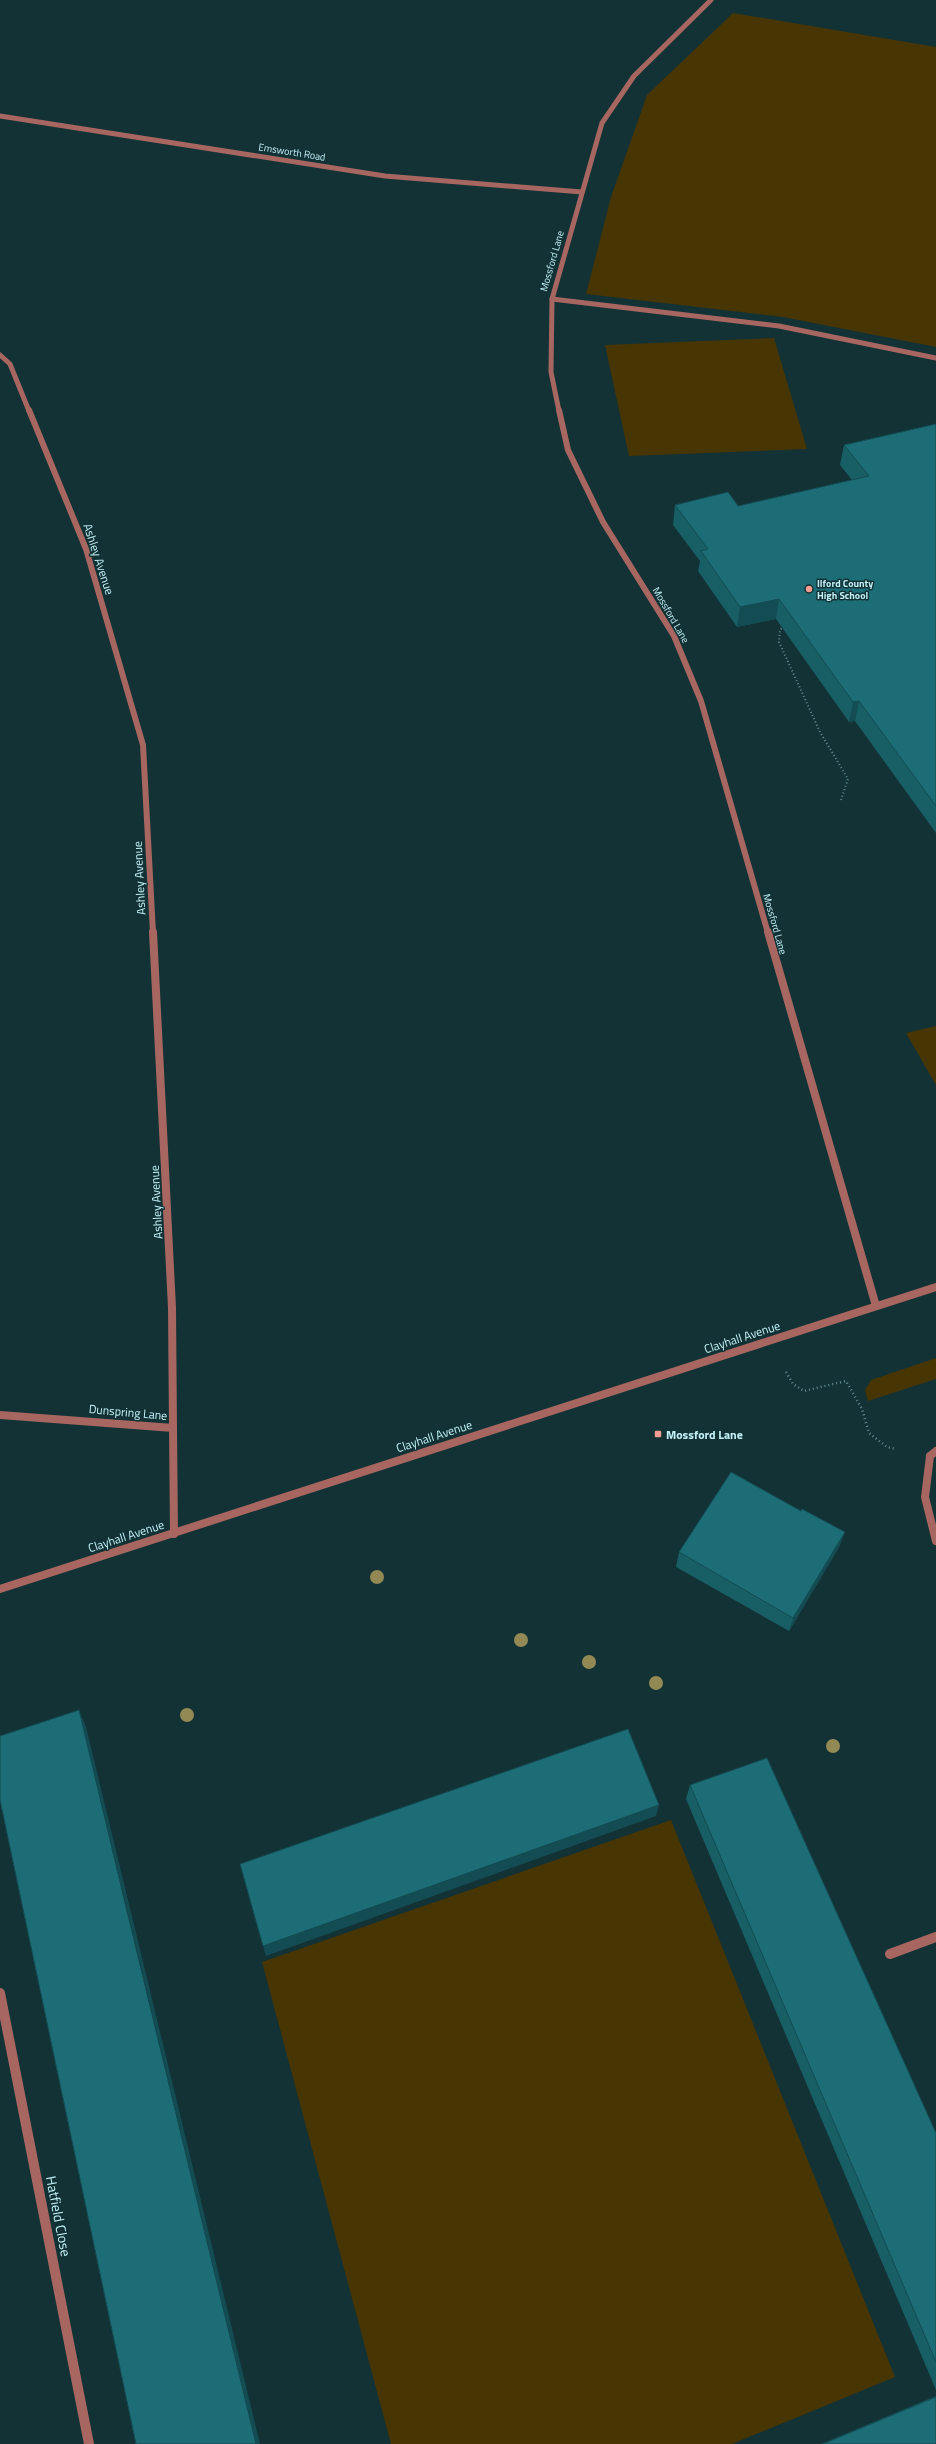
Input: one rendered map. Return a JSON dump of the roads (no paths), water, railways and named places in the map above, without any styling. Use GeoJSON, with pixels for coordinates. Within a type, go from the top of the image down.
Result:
{"type":"FeatureCollection","features":[{"type":"Feature","properties":{"kind":"street","name":"Mossford Lane"},"geometry":{"type":"LineString","coordinates":[[711,0],[705,8],[634,76],[602,123],[552,299],[551,372],[568,450],[604,522],[674,636],[701,701],[876,1306]]}},
{"type":"Feature","properties":{"kind":"street","name":"Emsworth Road"},"geometry":{"type":"LineString","coordinates":[[0,116],[385,176],[582,192]]}},
{"type":"Feature","properties":{"kind":"street"},"geometry":{"type":"LineString","coordinates":[[552,299],[778,326],[936,358]]}},
{"type":"Feature","properties":{"kind":"street","name":"Ashley Avenue"},"geometry":{"type":"LineString","coordinates":[[0,355],[10,364],[86,549],[143,745],[172,1308],[173,1428]]}},
{"type":"Feature","properties":{"kind":"street","name":"Clayhall Avenue"},"geometry":{"type":"LineString","coordinates":[[0,1589],[936,1287]]}},
{"type":"Feature","properties":{"kind":"street","name":"Dunspring Lane"},"geometry":{"type":"LineString","coordinates":[[0,1415],[173,1428],[174,1534]]}},
{"type":"Feature","properties":{"kind":"street"},"geometry":{"type":"LineString","coordinates":[[933,1454],[925,1497],[936,1541]]}},
{"type":"Feature","properties":{"kind":"street"},"geometry":{"type":"LineString","coordinates":[[890,1954],[936,1937]]}},
{"type":"Feature","properties":{"kind":"street","name":"Hatfield Close"},"geometry":{"type":"LineString","coordinates":[[0,1993],[89,2444]]}},
{"type":"Feature","properties":{"kind":"place","name":"Ilford County High School"},"geometry":{"type":"Point","coordinates":[809,589]}},
{"type":"Feature","properties":{"kind":"place","name":"Mossford Lane"},"geometry":{"type":"Point","coordinates":[658,1434]}}]}
